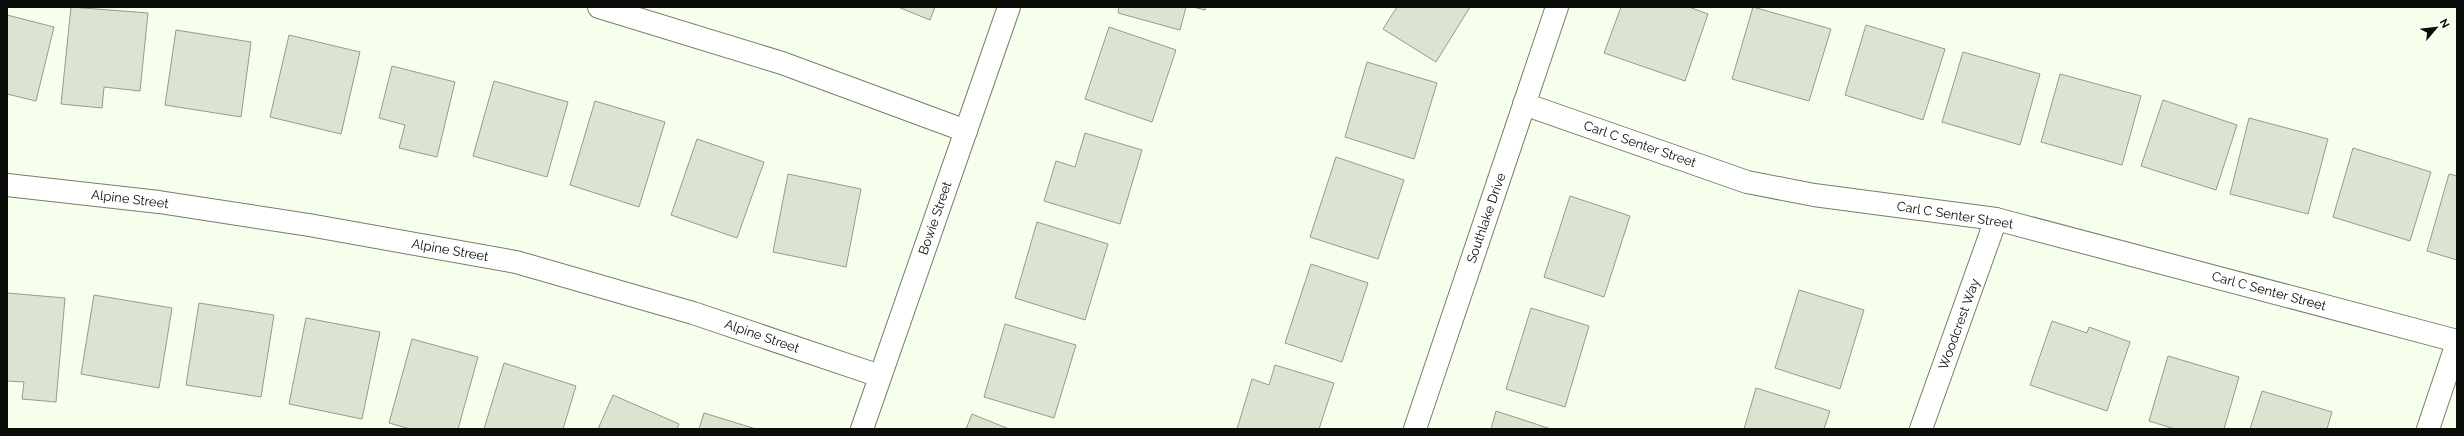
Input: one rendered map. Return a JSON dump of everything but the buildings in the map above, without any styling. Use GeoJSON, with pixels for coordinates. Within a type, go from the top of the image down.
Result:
{"type":"FeatureCollection","features":[{"type":"Feature","properties":{"kind":"street"},"geometry":{"type":"LineString","coordinates":[[599,7],[782,63],[966,131]]}},
{"type":"Feature","properties":{"kind":"street","name":"Bowie Street"},"geometry":{"type":"LineString","coordinates":[[862,429],[1009,7]]}},
{"type":"Feature","properties":{"kind":"street","name":"Southlake Drive"},"geometry":{"type":"LineString","coordinates":[[1415,429],[1558,7]]}},
{"type":"Feature","properties":{"kind":"street","name":"Carl C Senter Street"},"geometry":{"type":"LineString","coordinates":[[1524,104],[1747,182],[1814,195],[1996,219],[2457,342]]}},
{"type":"Feature","properties":{"kind":"street","name":"Alpine Street"},"geometry":{"type":"LineString","coordinates":[[7,185],[159,202],[279,220],[516,262],[693,313],[880,376]]}},
{"type":"Feature","properties":{"kind":"street","name":"Woodcrest Way"},"geometry":{"type":"LineString","coordinates":[[1921,429],[1996,219]]}},
{"type":"Feature","properties":{"kind":"street"},"geometry":{"type":"LineString","coordinates":[[2428,429],[2457,342]]}}]}
